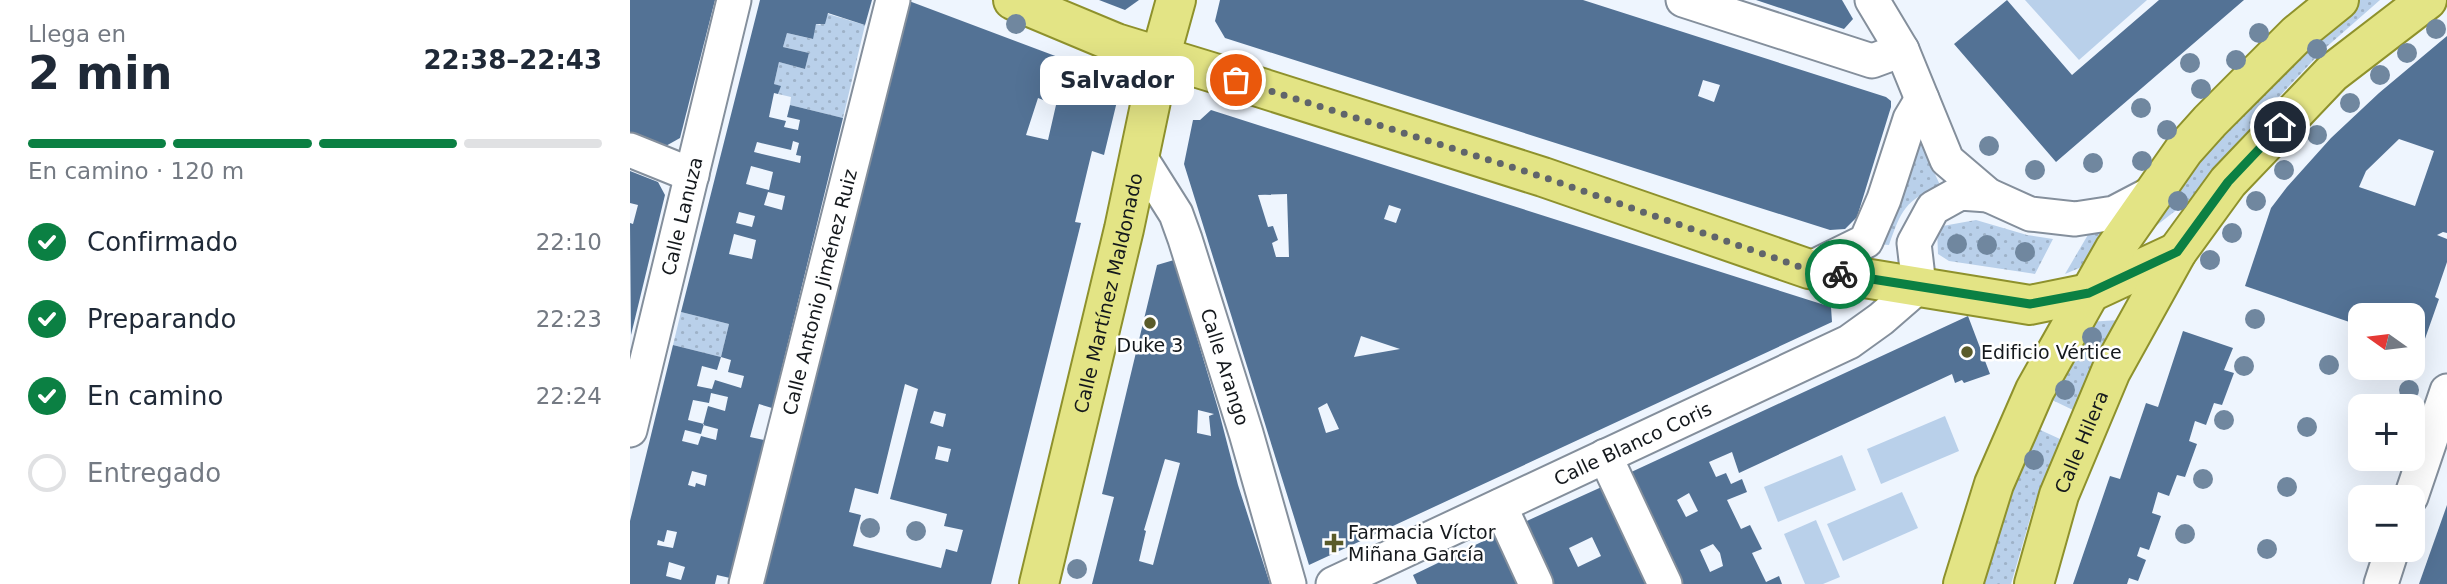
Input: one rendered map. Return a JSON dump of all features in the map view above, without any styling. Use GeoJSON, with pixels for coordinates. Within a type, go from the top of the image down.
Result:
{"type":"FeatureCollection","features":[{"type":"Feature","properties":{"kind":"main road"},"geometry":{"type":"LineString","coordinates":[[1013,0],[1116,43],[1160,58],[1543,177],[1809,270],[2030,304],[2089,293],[2177,252]]}},
{"type":"Feature","properties":{"kind":"main road","name":"Calle Martínez Maldonado"},"geometry":{"type":"LineString","coordinates":[[1039,584],[1140,157],[1160,58],[1176,0]]}},
{"type":"Feature","properties":{"kind":"main road"},"geometry":{"type":"LineString","coordinates":[[1963,584],[1994,484],[2035,390],[2114,250],[2184,150],[2210,121],[2297,34],[2339,0]]}},
{"type":"Feature","properties":{"kind":"main road","name":"Calle Hilera"},"geometry":{"type":"LineString","coordinates":[[2034,584],[2059,495],[2111,371],[2177,252],[2228,182],[2332,73],[2427,0]]}},
{"type":"Feature","properties":{"kind":"main road"},"geometry":{"type":"LineString","coordinates":[[2030,304],[2038,326],[2040,354],[2035,390]]}},
{"type":"Feature","properties":{"kind":"street","name":"Calle Lanuza"},"geometry":{"type":"LineString","coordinates":[[630,430],[734,0]]}},
{"type":"Feature","properties":{"kind":"street","name":"Calle Antonio Jiménez Ruiz"},"geometry":{"type":"LineString","coordinates":[[746,584],[893,0]]}},
{"type":"Feature","properties":{"kind":"street"},"geometry":{"type":"LineString","coordinates":[[1684,0],[1872,61],[1902,50]]}},
{"type":"Feature","properties":{"kind":"street"},"geometry":{"type":"LineString","coordinates":[[1872,0],[1902,50],[1947,160],[1988,195],[2030,214],[2075,219],[2114,213],[2156,191]]}},
{"type":"Feature","properties":{"kind":"street"},"geometry":{"type":"LineString","coordinates":[[1809,270],[1867,241],[1884,199],[1910,118],[1922,99]]}},
{"type":"Feature","properties":{"kind":"street"},"geometry":{"type":"LineString","coordinates":[[630,150],[692,175]]}},
{"type":"Feature","properties":{"kind":"street","name":"Calle Arango"},"geometry":{"type":"LineString","coordinates":[[1140,157],[1176,214],[1185,239],[1247,433],[1289,584]]}},
{"type":"Feature","properties":{"kind":"street"},"geometry":{"type":"LineString","coordinates":[[1919,286],[1914,243],[1933,208],[1960,193],[1988,195]]}},
{"type":"Feature","properties":{"kind":"street","name":"Calle Blanco Coris"},"geometry":{"type":"LineString","coordinates":[[1333,584],[1398,570],[1500,506],[1849,342],[1919,286]]}},
{"type":"Feature","properties":{"kind":"street"},"geometry":{"type":"LineString","coordinates":[[2414,485],[2447,391]]}},
{"type":"Feature","properties":{"kind":"street"},"geometry":{"type":"LineString","coordinates":[[1605,456],[1665,584]]}},
{"type":"Feature","properties":{"kind":"street"},"geometry":{"type":"LineString","coordinates":[[1500,506],[1536,584]]}},
{"type":"Feature","properties":{"kind":"street"},"geometry":{"type":"LineString","coordinates":[[2381,584],[2388,562]]}},
{"type":"Feature","properties":{"kind":"shaded area"},"geometry":{"type":"Polygon","coordinates":[[[2025,0],[2147,0],[2079,60],[2025,0]]]}},
{"type":"Feature","properties":{"kind":"shaded area"},"geometry":{"type":"Polygon","coordinates":[[[2359,0],[2380,0],[2323,50],[2258,119],[2197,194],[2143,236],[2217,141],[2300,54],[2359,0]]]}},
{"type":"Feature","properties":{"kind":"shaded area"},"geometry":{"type":"Polygon","coordinates":[[[828,14],[865,25],[843,118],[790,105],[791,97],[778,94],[780,86],[774,84],[779,62],[805,69],[809,53],[783,47],[787,33],[812,39],[816,24],[820,25],[828,14]]]}},
{"type":"Feature","properties":{"kind":"shaded area"},"geometry":{"type":"Polygon","coordinates":[[[1916,133],[1940,185],[1911,202],[1901,215],[1889,245],[1877,244],[1916,133]]]}},
{"type":"Feature","properties":{"kind":"shaded area"},"geometry":{"type":"Polygon","coordinates":[[[1976,220],[2027,235],[2053,239],[2035,274],[1949,261],[1938,254],[1937,227],[1976,220]]]}},
{"type":"Feature","properties":{"kind":"shaded area"},"geometry":{"type":"Polygon","coordinates":[[[2105,230],[2084,266],[2065,274],[2089,233],[2105,230]]]}},
{"type":"Feature","properties":{"kind":"shaded area"},"geometry":{"type":"Polygon","coordinates":[[[681,312],[729,324],[721,357],[673,345],[681,312]]]}},
{"type":"Feature","properties":{"kind":"shaded area"},"geometry":{"type":"Polygon","coordinates":[[[2120,320],[2073,410],[2048,398],[2087,322],[2120,320]]]}},
{"type":"Feature","properties":{"kind":"shaded area"},"geometry":{"type":"Polygon","coordinates":[[[1945,416],[1959,451],[1881,484],[1867,449],[1945,416]]]}},
{"type":"Feature","properties":{"kind":"shaded area"},"geometry":{"type":"Polygon","coordinates":[[[2036,428],[2060,439],[2034,505],[2011,584],[1982,584],[2010,490],[2036,428]]]}},
{"type":"Feature","properties":{"kind":"shaded area"},"geometry":{"type":"Polygon","coordinates":[[[1842,455],[1856,490],[1778,522],[1764,487],[1842,455]]]}},
{"type":"Feature","properties":{"kind":"shaded area"},"geometry":{"type":"Polygon","coordinates":[[[1902,492],[1918,528],[1843,561],[1827,524],[1902,492]]]}},
{"type":"Feature","properties":{"kind":"shaded area"},"geometry":{"type":"Polygon","coordinates":[[[1816,520],[1840,577],[1823,584],[1805,584],[1784,534],[1816,520]]]}},
{"type":"Feature","properties":{"kind":"building"},"geometry":{"type":"Polygon","coordinates":[[[630,0],[715,0],[680,138],[664,147],[630,133],[630,0]]]}},
{"type":"Feature","properties":{"kind":"building"},"geometry":{"type":"Polygon","coordinates":[[[760,0],[872,0],[865,25],[828,13],[825,24],[816,24],[813,39],[787,33],[783,47],[809,53],[805,69],[779,62],[774,84],[781,86],[778,94],[774,93],[769,117],[786,121],[784,127],[798,130],[800,120],[787,117],[790,105],[843,118],[772,408],[759,404],[750,437],[764,440],[730,578],[717,575],[715,584],[630,584],[630,521],[673,345],[721,357],[729,324],[681,312],[760,0]],[[793,141],[791,150],[757,142],[754,152],[800,163],[801,156],[796,155],[799,143],[793,141]],[[751,166],[746,184],[769,190],[773,172],[751,166]],[[768,192],[764,205],[782,210],[785,196],[768,192]],[[739,212],[736,223],[752,227],[755,216],[739,212]],[[734,234],[729,254],[752,259],[756,240],[734,234]],[[721,357],[717,370],[702,366],[697,386],[712,389],[715,380],[741,388],[744,376],[728,372],[731,360],[721,357]],[[711,393],[709,403],[693,400],[688,420],[703,424],[708,406],[725,411],[728,397],[711,393]],[[704,425],[701,434],[685,430],[682,441],[698,445],[701,436],[716,440],[718,429],[704,425]],[[692,471],[688,485],[695,487],[696,483],[705,486],[707,475],[692,471]],[[667,530],[664,542],[658,540],[657,545],[673,548],[677,532],[667,530]],[[669,562],[666,576],[681,580],[685,567],[669,562]]]}},
{"type":"Feature","properties":{"kind":"building"},"geometry":{"type":"Polygon","coordinates":[[[1099,0],[1139,0],[1125,10],[1099,0]]]}},
{"type":"Feature","properties":{"kind":"building"},"geometry":{"type":"Polygon","coordinates":[[[1220,0],[1583,0],[1886,97],[1891,101],[1891,107],[1857,217],[1845,229],[1830,230],[1225,38],[1215,21],[1220,0]],[[1703,80],[1698,96],[1714,102],[1720,85],[1703,80]]]}},
{"type":"Feature","properties":{"kind":"building"},"geometry":{"type":"Polygon","coordinates":[[[1756,0],[1842,0],[1853,19],[1844,29],[1756,0]]]}},
{"type":"Feature","properties":{"kind":"building"},"geometry":{"type":"Polygon","coordinates":[[[2007,0],[2072,75],[2159,0],[2244,0],[2056,162],[1954,44],[2007,0]]]}},
{"type":"Feature","properties":{"kind":"building"},"geometry":{"type":"Polygon","coordinates":[[[909,1],[1114,78],[1119,93],[1104,155],[1092,151],[1075,222],[1081,223],[991,584],[764,584],[909,1]],[[1038,98],[1026,135],[1048,140],[1056,105],[1038,98]],[[905,384],[878,494],[855,488],[849,512],[861,515],[853,546],[941,568],[946,549],[957,552],[963,530],[944,526],[947,514],[890,499],[918,389],[905,384]],[[934,411],[930,423],[943,427],[946,414],[934,411]],[[938,446],[935,459],[948,462],[951,449],[938,446]]]}},
{"type":"Feature","properties":{"kind":"building"},"geometry":{"type":"Polygon","coordinates":[[[2447,36],[2447,233],[2437,235],[2447,239],[2447,262],[2435,297],[2439,299],[2426,336],[2426,303],[2348,303],[2348,322],[2245,286],[2271,208],[2331,138],[2447,36]],[[2399,139],[2366,171],[2359,187],[2415,206],[2434,151],[2399,139]]]}},
{"type":"Feature","properties":{"kind":"building"},"geometry":{"type":"Polygon","coordinates":[[[1211,110],[1831,307],[1832,322],[1309,565],[1184,164],[1193,120],[1200,120],[1211,110]],[[1287,194],[1258,195],[1268,227],[1273,226],[1278,240],[1272,243],[1276,257],[1289,257],[1287,194]],[[1389,205],[1384,219],[1396,223],[1401,209],[1389,205]],[[1361,336],[1354,357],[1400,349],[1361,336]],[[1327,403],[1318,408],[1326,433],[1339,429],[1327,403]]]}},
{"type":"Feature","properties":{"kind":"building"},"geometry":{"type":"Polygon","coordinates":[[[630,171],[658,182],[665,195],[631,335],[630,223],[633,224],[638,205],[630,203],[630,171]]]}},
{"type":"Feature","properties":{"kind":"building"},"geometry":{"type":"Polygon","coordinates":[[[1174,260],[1238,485],[1270,584],[1092,584],[1114,497],[1102,494],[1157,265],[1174,260]],[[1198,410],[1197,433],[1211,436],[1209,416],[1214,414],[1198,410]],[[1165,459],[1144,530],[1146,531],[1139,561],[1153,565],[1180,463],[1165,459]]]}},
{"type":"Feature","properties":{"kind":"building"},"geometry":{"type":"Polygon","coordinates":[[[1968,316],[1990,374],[1964,383],[1962,380],[1955,383],[1952,374],[1739,473],[1732,452],[1709,462],[1716,477],[1726,473],[1731,484],[1742,479],[1747,492],[1727,500],[1741,529],[1750,525],[1762,549],[1752,553],[1766,582],[1779,576],[1782,584],[1678,584],[1627,474],[1968,316]],[[1689,493],[1677,500],[1686,517],[1698,511],[1689,493]],[[1713,544],[1700,550],[1710,572],[1723,566],[1720,553],[1713,544]]]}},
{"type":"Feature","properties":{"kind":"building"},"geometry":{"type":"Polygon","coordinates":[[[2183,331],[2233,348],[2224,370],[2234,373],[2222,405],[2214,403],[2206,425],[2195,421],[2189,441],[2197,444],[2185,477],[2177,475],[2169,496],[2158,492],[2152,513],[2161,516],[2149,550],[2140,547],[2137,556],[2146,560],[2138,581],[2129,578],[2127,584],[2073,584],[2110,476],[2120,479],[2146,403],[2158,407],[2183,331]]]}},
{"type":"Feature","properties":{"kind":"building"},"geometry":{"type":"Polygon","coordinates":[[[1606,485],[1652,584],[1548,584],[1520,524],[1606,485]],[[1592,537],[1569,548],[1578,567],[1601,556],[1592,537]]]}},
{"type":"Feature","properties":{"kind":"building"},"geometry":{"type":"Polygon","coordinates":[[[2447,505],[2447,584],[2419,584],[2447,505]]]}},
{"type":"Feature","properties":{"kind":"building"},"geometry":{"type":"Polygon","coordinates":[[[1498,534],[1521,584],[1417,584],[1413,575],[1498,534]]]}},
{"type":"Feature","properties":{"kind":"way so far"},"geometry":{"type":"LineString","coordinates":[[1236,80],[1543,177],[1809,270],[1840,274]]}},
{"type":"Feature","properties":{"kind":"place","name":"Salvador"},"geometry":{"type":"Point","coordinates":[1236,80]}},
{"type":"Feature","properties":{"kind":"place","name":"Duke 3"},"geometry":{"type":"Point","coordinates":[1150,323]}},
{"type":"Feature","properties":{"kind":"place","name":"Edificio Vértice"},"geometry":{"type":"Point","coordinates":[1967,352]}},
{"type":"Feature","properties":{"kind":"place","name":"Farmacia Víctor Miñana García"},"geometry":{"type":"Point","coordinates":[1334,543]}},
{"type":"Feature","properties":{"kind":"route"},"geometry":{"type":"LineString","coordinates":[[1840,274],[2030,304],[2089,293],[2177,252],[2228,182],[2280,127]]}}]}
